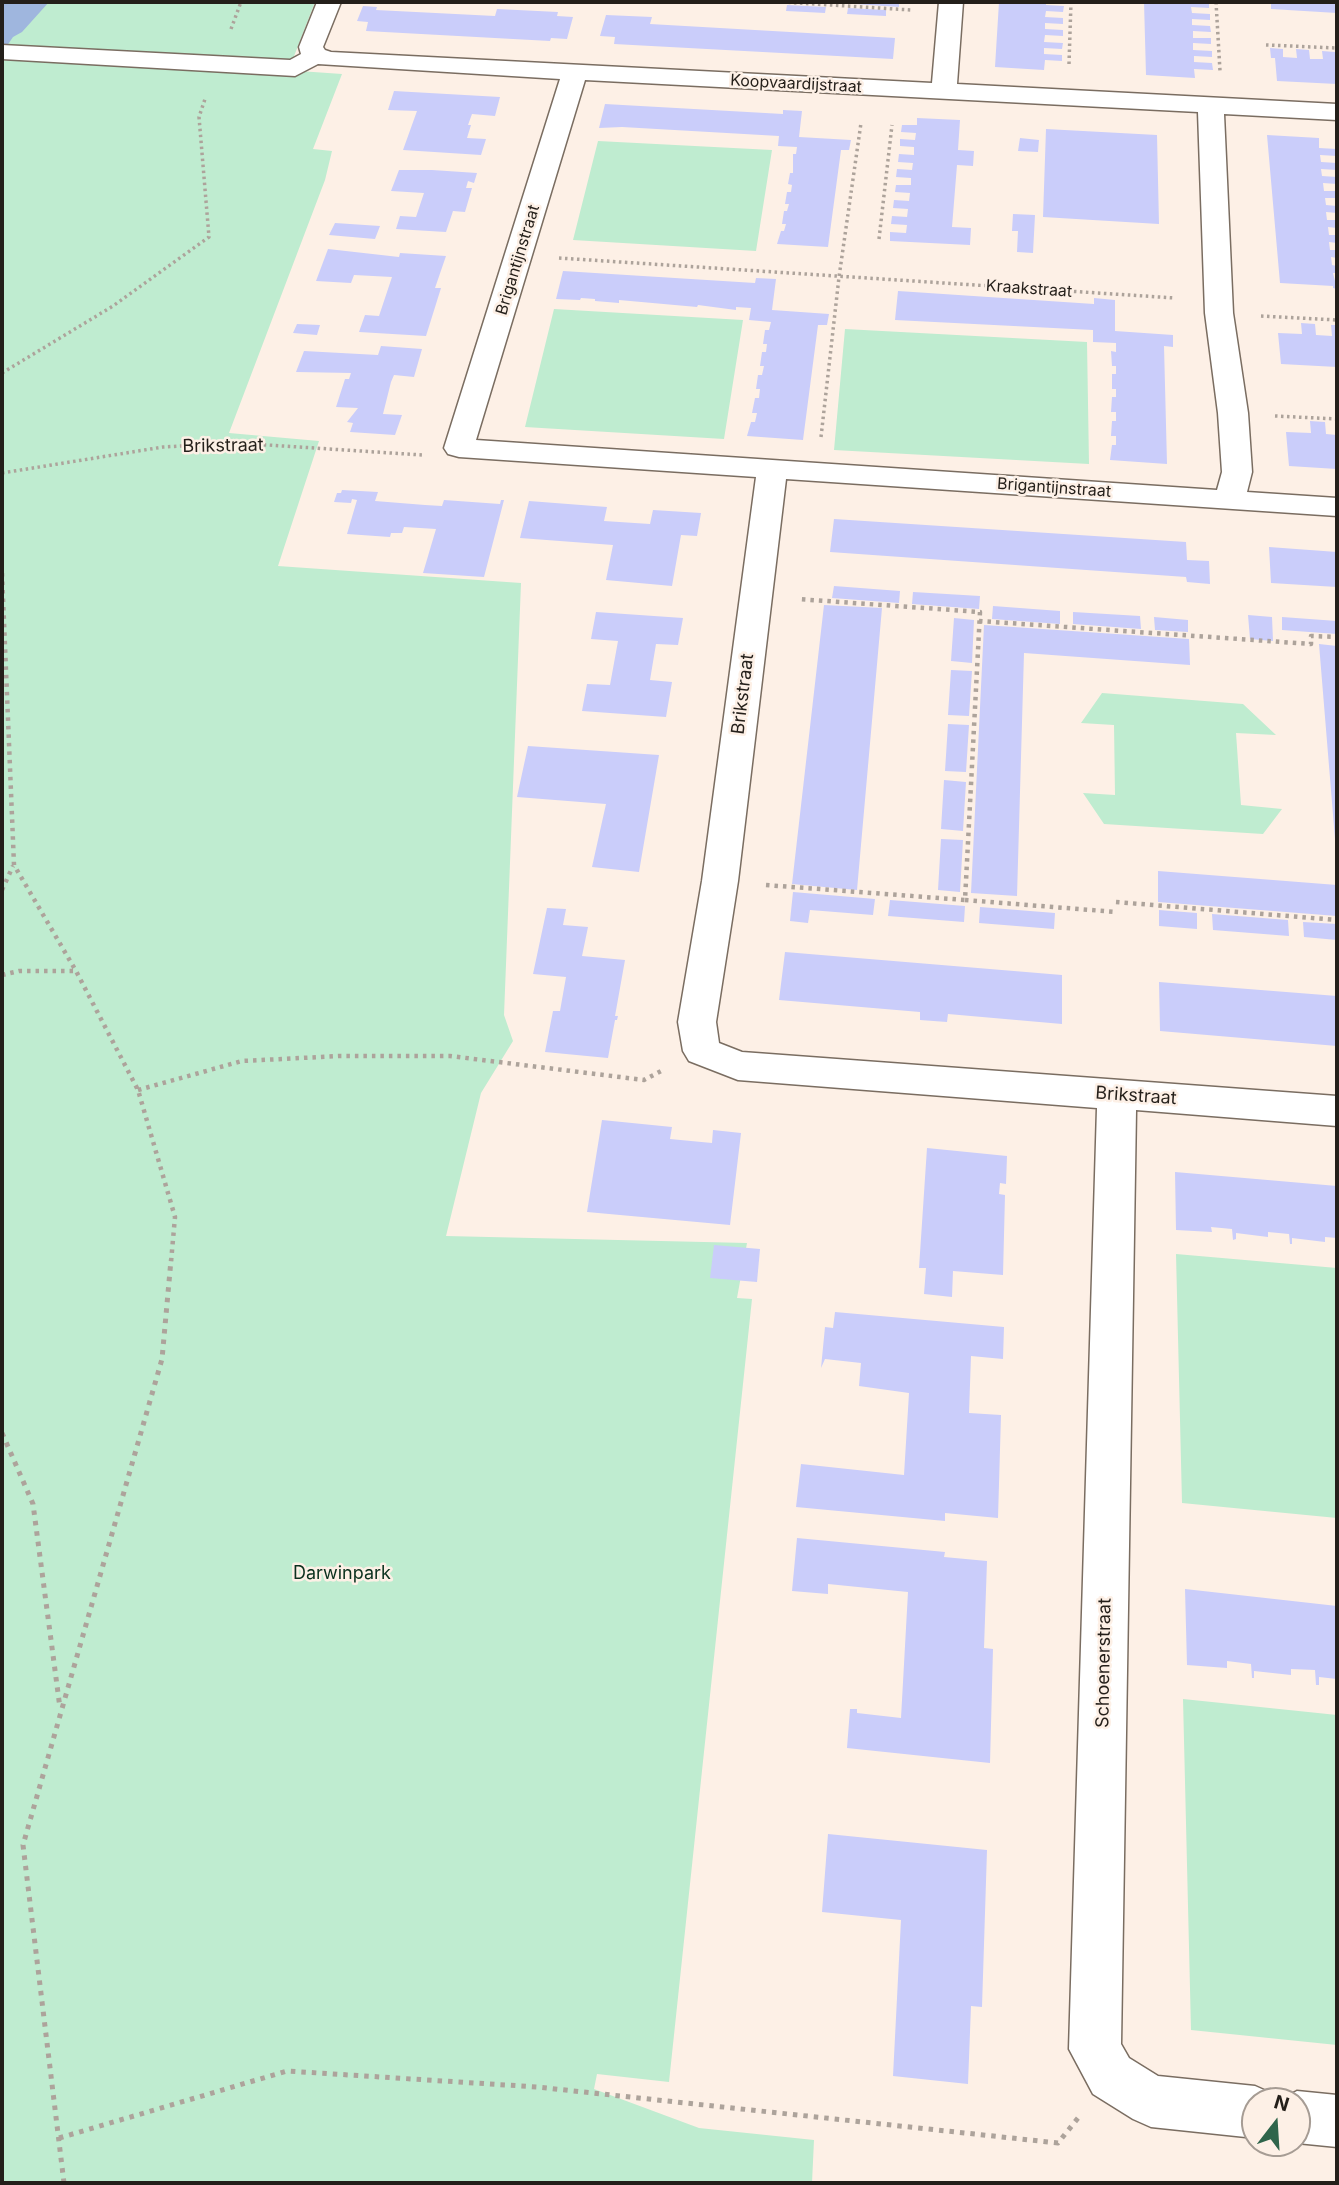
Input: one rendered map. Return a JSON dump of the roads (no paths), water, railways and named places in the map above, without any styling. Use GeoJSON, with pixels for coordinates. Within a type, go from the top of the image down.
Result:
{"type":"FeatureCollection","features":[{"type":"Feature","properties":{"kind":"street"},"geometry":{"type":"LineString","coordinates":[[6,52],[295,68],[314,56],[311,47],[329,2]]}},
{"type":"Feature","properties":{"kind":"street"},"geometry":{"type":"LineString","coordinates":[[944,92],[951,7]]}},
{"type":"Feature","properties":{"kind":"street","name":"Koopvaardijstraat"},"geometry":{"type":"LineString","coordinates":[[314,56],[575,73],[1337,112]]}},
{"type":"Feature","properties":{"kind":"street","name":"Brigantijnstraat"},"geometry":{"type":"LineString","coordinates":[[575,73],[459,448],[1337,507]]}},
{"type":"Feature","properties":{"kind":"street"},"geometry":{"type":"LineString","coordinates":[[1216,107],[1219,307],[1233,413],[1237,472],[1230,499]]}},
{"type":"Feature","properties":{"kind":"street","name":"Brikstraat"},"geometry":{"type":"LineString","coordinates":[[772,470],[720,881],[698,1022],[702,1051],[738,1066],[1337,1111]]}},
{"type":"Feature","properties":{"kind":"street","name":"Schoenerstraat"},"geometry":{"type":"LineString","coordinates":[[1117,1094],[1095,2049],[1111,2076],[1151,2101],[1241,2111]]}},
{"type":"Feature","properties":{"kind":"street"},"geometry":{"type":"LineString","coordinates":[[1311,2118],[1337,2121]]}},
{"type":"Feature","properties":{"kind":"water"},"geometry":{"type":"Polygon","coordinates":[[[2,2],[49,2],[22,32],[13,37],[2,53],[2,2]]]}},
{"type":"Feature","properties":{"kind":"park label","name":"Darwinpark"},"geometry":{"type":"Point","coordinates":[342,1574]}}]}
